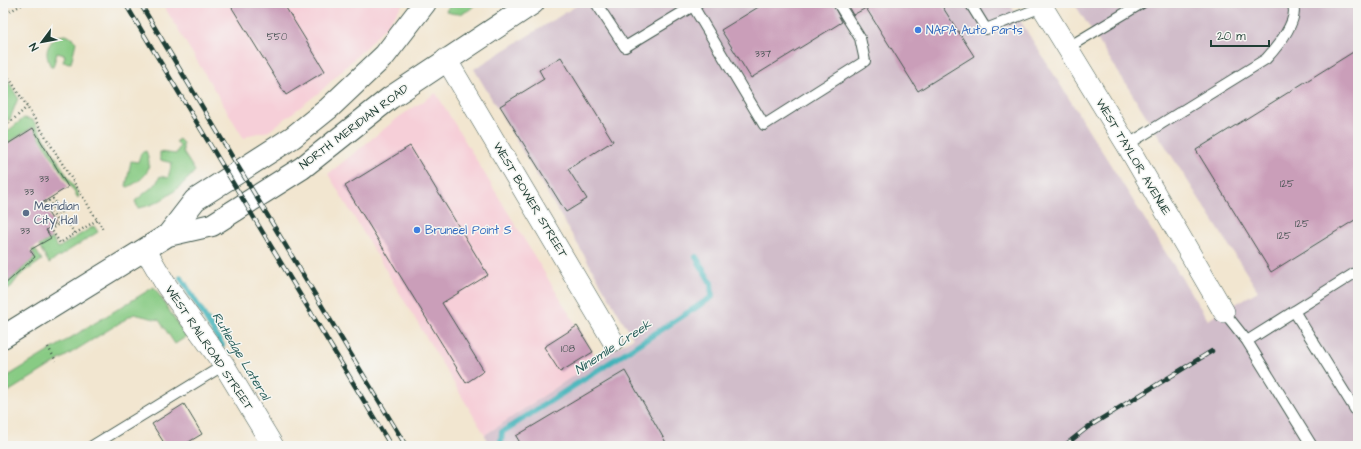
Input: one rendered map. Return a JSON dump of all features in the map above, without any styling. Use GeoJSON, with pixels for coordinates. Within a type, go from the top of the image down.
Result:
{"type":"FeatureCollection","features":[{"type":"Feature","properties":{"kind":"main road","name":"NORTH MERIDIAN ROAD"},"geometry":{"type":"LineString","coordinates":[[3,338],[168,236],[212,225],[302,168],[390,98],[446,59],[532,3]]}},
{"type":"Feature","properties":{"kind":"main road","name":"NORTH MERIDIAN ROAD"},"geometry":{"type":"LineString","coordinates":[[168,236],[195,200],[293,137],[329,108],[385,55],[421,5]]}},
{"type":"Feature","properties":{"kind":"street","name":"WEST TAYLOR AVENUE"},"geometry":{"type":"LineString","coordinates":[[1041,5],[1127,145],[1224,312]]}},
{"type":"Feature","properties":{"kind":"street","name":"WEST BOWER STREET"},"geometry":{"type":"LineString","coordinates":[[446,59],[613,341]]}},
{"type":"Feature","properties":{"kind":"street","name":"WEST RAILROAD STREET"},"geometry":{"type":"LineString","coordinates":[[145,249],[166,285],[224,365],[273,446]]}},
{"type":"Feature","properties":{"kind":"lane"},"geometry":{"type":"LineString","coordinates":[[596,3],[625,47],[696,4],[764,125],[865,61],[860,38],[838,3]]}},
{"type":"Feature","properties":{"kind":"lane"},"geometry":{"type":"LineString","coordinates":[[970,3],[986,29],[1041,5]]}},
{"type":"Feature","properties":{"kind":"lane"},"geometry":{"type":"LineString","coordinates":[[1068,48],[1142,3]]}},
{"type":"Feature","properties":{"kind":"lane"},"geometry":{"type":"LineString","coordinates":[[1127,145],[1266,59],[1278,46],[1293,19],[1294,6],[1292,3]]}},
{"type":"Feature","properties":{"kind":"lane"},"geometry":{"type":"LineString","coordinates":[[1247,341],[1358,271]]}},
{"type":"Feature","properties":{"kind":"lane"},"geometry":{"type":"LineString","coordinates":[[1294,311],[1358,414]]}},
{"type":"Feature","properties":{"kind":"lane"},"geometry":{"type":"LineString","coordinates":[[1224,312],[1247,341],[1312,446]]}},
{"type":"Feature","properties":{"kind":"lane"},"geometry":{"type":"LineString","coordinates":[[92,446],[224,365]]}},
{"type":"Feature","properties":{"kind":"path"},"geometry":{"type":"LineString","coordinates":[[3,15],[25,3]]}},
{"type":"Feature","properties":{"kind":"path"},"geometry":{"type":"LineString","coordinates":[[3,68],[104,231]]}},
{"type":"Feature","properties":{"kind":"path"},"geometry":{"type":"LineString","coordinates":[[3,129],[27,107]]}},
{"type":"Feature","properties":{"kind":"path"},"geometry":{"type":"LineString","coordinates":[[47,232],[62,222],[49,201],[53,199],[75,234]]}},
{"type":"Feature","properties":{"kind":"path"},"geometry":{"type":"LineString","coordinates":[[45,202],[59,224]]}},
{"type":"Feature","properties":{"kind":"path"},"geometry":{"type":"LineString","coordinates":[[51,229],[60,243],[97,220]]}},
{"type":"Feature","properties":{"kind":"path"},"geometry":{"type":"LineString","coordinates":[[48,347],[56,361]]}},
{"type":"Feature","properties":{"kind":"shaded area"},"geometry":{"type":"Polygon","coordinates":[[[162,3],[404,3],[387,25],[320,92],[269,131],[249,135],[244,139],[162,3]]]}},
{"type":"Feature","properties":{"kind":"shaded area"},"geometry":{"type":"Polygon","coordinates":[[[581,3],[1009,3],[1208,320],[1258,291],[1074,3],[1358,3],[1358,446],[488,446],[485,435],[597,360],[633,338],[474,69],[581,3]]]}},
{"type":"Feature","properties":{"kind":"shaded area"},"geometry":{"type":"Polygon","coordinates":[[[436,93],[597,360],[485,435],[328,174],[399,117],[436,93]]]}},
{"type":"Feature","properties":{"kind":"green space"},"geometry":{"type":"Polygon","coordinates":[[[451,3],[476,3],[466,12],[454,14],[446,11],[451,3]]]}},
{"type":"Feature","properties":{"kind":"green space"},"geometry":{"type":"Polygon","coordinates":[[[65,35],[71,37],[76,42],[71,63],[63,62],[65,55],[57,53],[53,67],[51,67],[47,58],[47,50],[54,39],[58,36],[65,35]]]}},
{"type":"Feature","properties":{"kind":"green space"},"geometry":{"type":"Polygon","coordinates":[[[3,72],[18,98],[10,119],[3,124],[3,72]]]}},
{"type":"Feature","properties":{"kind":"green space"},"geometry":{"type":"Polygon","coordinates":[[[24,118],[33,120],[79,195],[78,198],[33,127],[3,146],[3,135],[24,118]]]}},
{"type":"Feature","properties":{"kind":"green space"},"geometry":{"type":"Polygon","coordinates":[[[179,139],[183,143],[183,152],[195,171],[170,194],[155,203],[138,208],[135,201],[156,184],[160,176],[168,178],[172,163],[160,160],[160,152],[176,154],[180,146],[176,141],[179,139]]]}},
{"type":"Feature","properties":{"kind":"green space"},"geometry":{"type":"Polygon","coordinates":[[[146,151],[149,163],[146,173],[139,181],[128,187],[126,186],[131,161],[138,162],[141,153],[146,151]]]}},
{"type":"Feature","properties":{"kind":"green space"},"geometry":{"type":"Polygon","coordinates":[[[94,226],[98,232],[49,263],[39,246],[52,238],[58,248],[94,226]]]}},
{"type":"Feature","properties":{"kind":"green space"},"geometry":{"type":"Polygon","coordinates":[[[35,249],[42,260],[19,276],[11,287],[5,290],[4,286],[35,257],[32,250],[35,249]]]}},
{"type":"Feature","properties":{"kind":"green space"},"geometry":{"type":"Polygon","coordinates":[[[154,287],[186,337],[175,344],[159,320],[134,314],[3,395],[3,379],[154,287]]]}},
{"type":"Feature","properties":{"kind":"building"},"geometry":{"type":"Polygon","coordinates":[[[229,3],[283,3],[325,71],[286,95],[229,3]]]}},
{"type":"Feature","properties":{"kind":"building"},"geometry":{"type":"Polygon","coordinates":[[[765,3],[832,3],[842,22],[751,78],[721,30],[765,3]]]}},
{"type":"Feature","properties":{"kind":"building","name":"NAPA Auto Parts"},"geometry":{"type":"Polygon","coordinates":[[[846,3],[940,3],[974,56],[918,91],[866,8],[853,15],[846,3]]]}},
{"type":"Feature","properties":{"kind":"building"},"geometry":{"type":"Polygon","coordinates":[[[1358,49],[1358,218],[1271,272],[1196,150],[1358,49]]]}},
{"type":"Feature","properties":{"kind":"building"},"geometry":{"type":"Polygon","coordinates":[[[561,57],[613,141],[568,169],[587,199],[566,212],[500,106],[544,79],[539,70],[561,57]]]}},
{"type":"Feature","properties":{"kind":"building","name":"Meridian City Hall"},"geometry":{"type":"Polygon","coordinates":[[[33,128],[68,187],[42,203],[55,224],[46,230],[51,238],[30,250],[35,257],[3,286],[3,147],[33,128]]]}},
{"type":"Feature","properties":{"kind":"building","name":"Bruneel Point S"},"geometry":{"type":"Polygon","coordinates":[[[410,146],[488,275],[442,303],[484,371],[466,383],[345,186],[410,146]]]}},
{"type":"Feature","properties":{"kind":"building"},"geometry":{"type":"Polygon","coordinates":[[[577,326],[593,352],[560,372],[544,347],[577,326]]]}},
{"type":"Feature","properties":{"kind":"building"},"geometry":{"type":"Polygon","coordinates":[[[625,371],[668,446],[522,446],[516,436],[625,371]]]}},
{"type":"Feature","properties":{"kind":"building"},"geometry":{"type":"Polygon","coordinates":[[[184,404],[202,434],[182,446],[166,446],[152,424],[184,404]]]}},
{"type":"Feature","properties":{"kind":"waterway","name":"Ninemile Creek"},"geometry":{"type":"LineString","coordinates":[[502,446],[502,432],[712,297],[711,283],[696,257]]}},
{"type":"Feature","properties":{"kind":"waterway","name":"Rutledge Lateral"},"geometry":{"type":"LineString","coordinates":[[181,278],[222,345]]}},
{"type":"Feature","properties":{"kind":"railway"},"geometry":{"type":"LineString","coordinates":[[125,3],[391,446]]}},
{"type":"Feature","properties":{"kind":"railway"},"geometry":{"type":"LineString","coordinates":[[140,3],[406,446]]}},
{"type":"Feature","properties":{"kind":"railway"},"geometry":{"type":"LineString","coordinates":[[1064,446],[1088,427],[1212,351]]}},
{"type":"Feature","properties":{"kind":"place","name":"NAPA Auto Parts"},"geometry":{"type":"Point","coordinates":[918,30]}},
{"type":"Feature","properties":{"kind":"place","name":"Meridian City Hall"},"geometry":{"type":"Point","coordinates":[26,213]}},
{"type":"Feature","properties":{"kind":"place","name":"Bruneel Point S"},"geometry":{"type":"Point","coordinates":[417,230]}}]}
